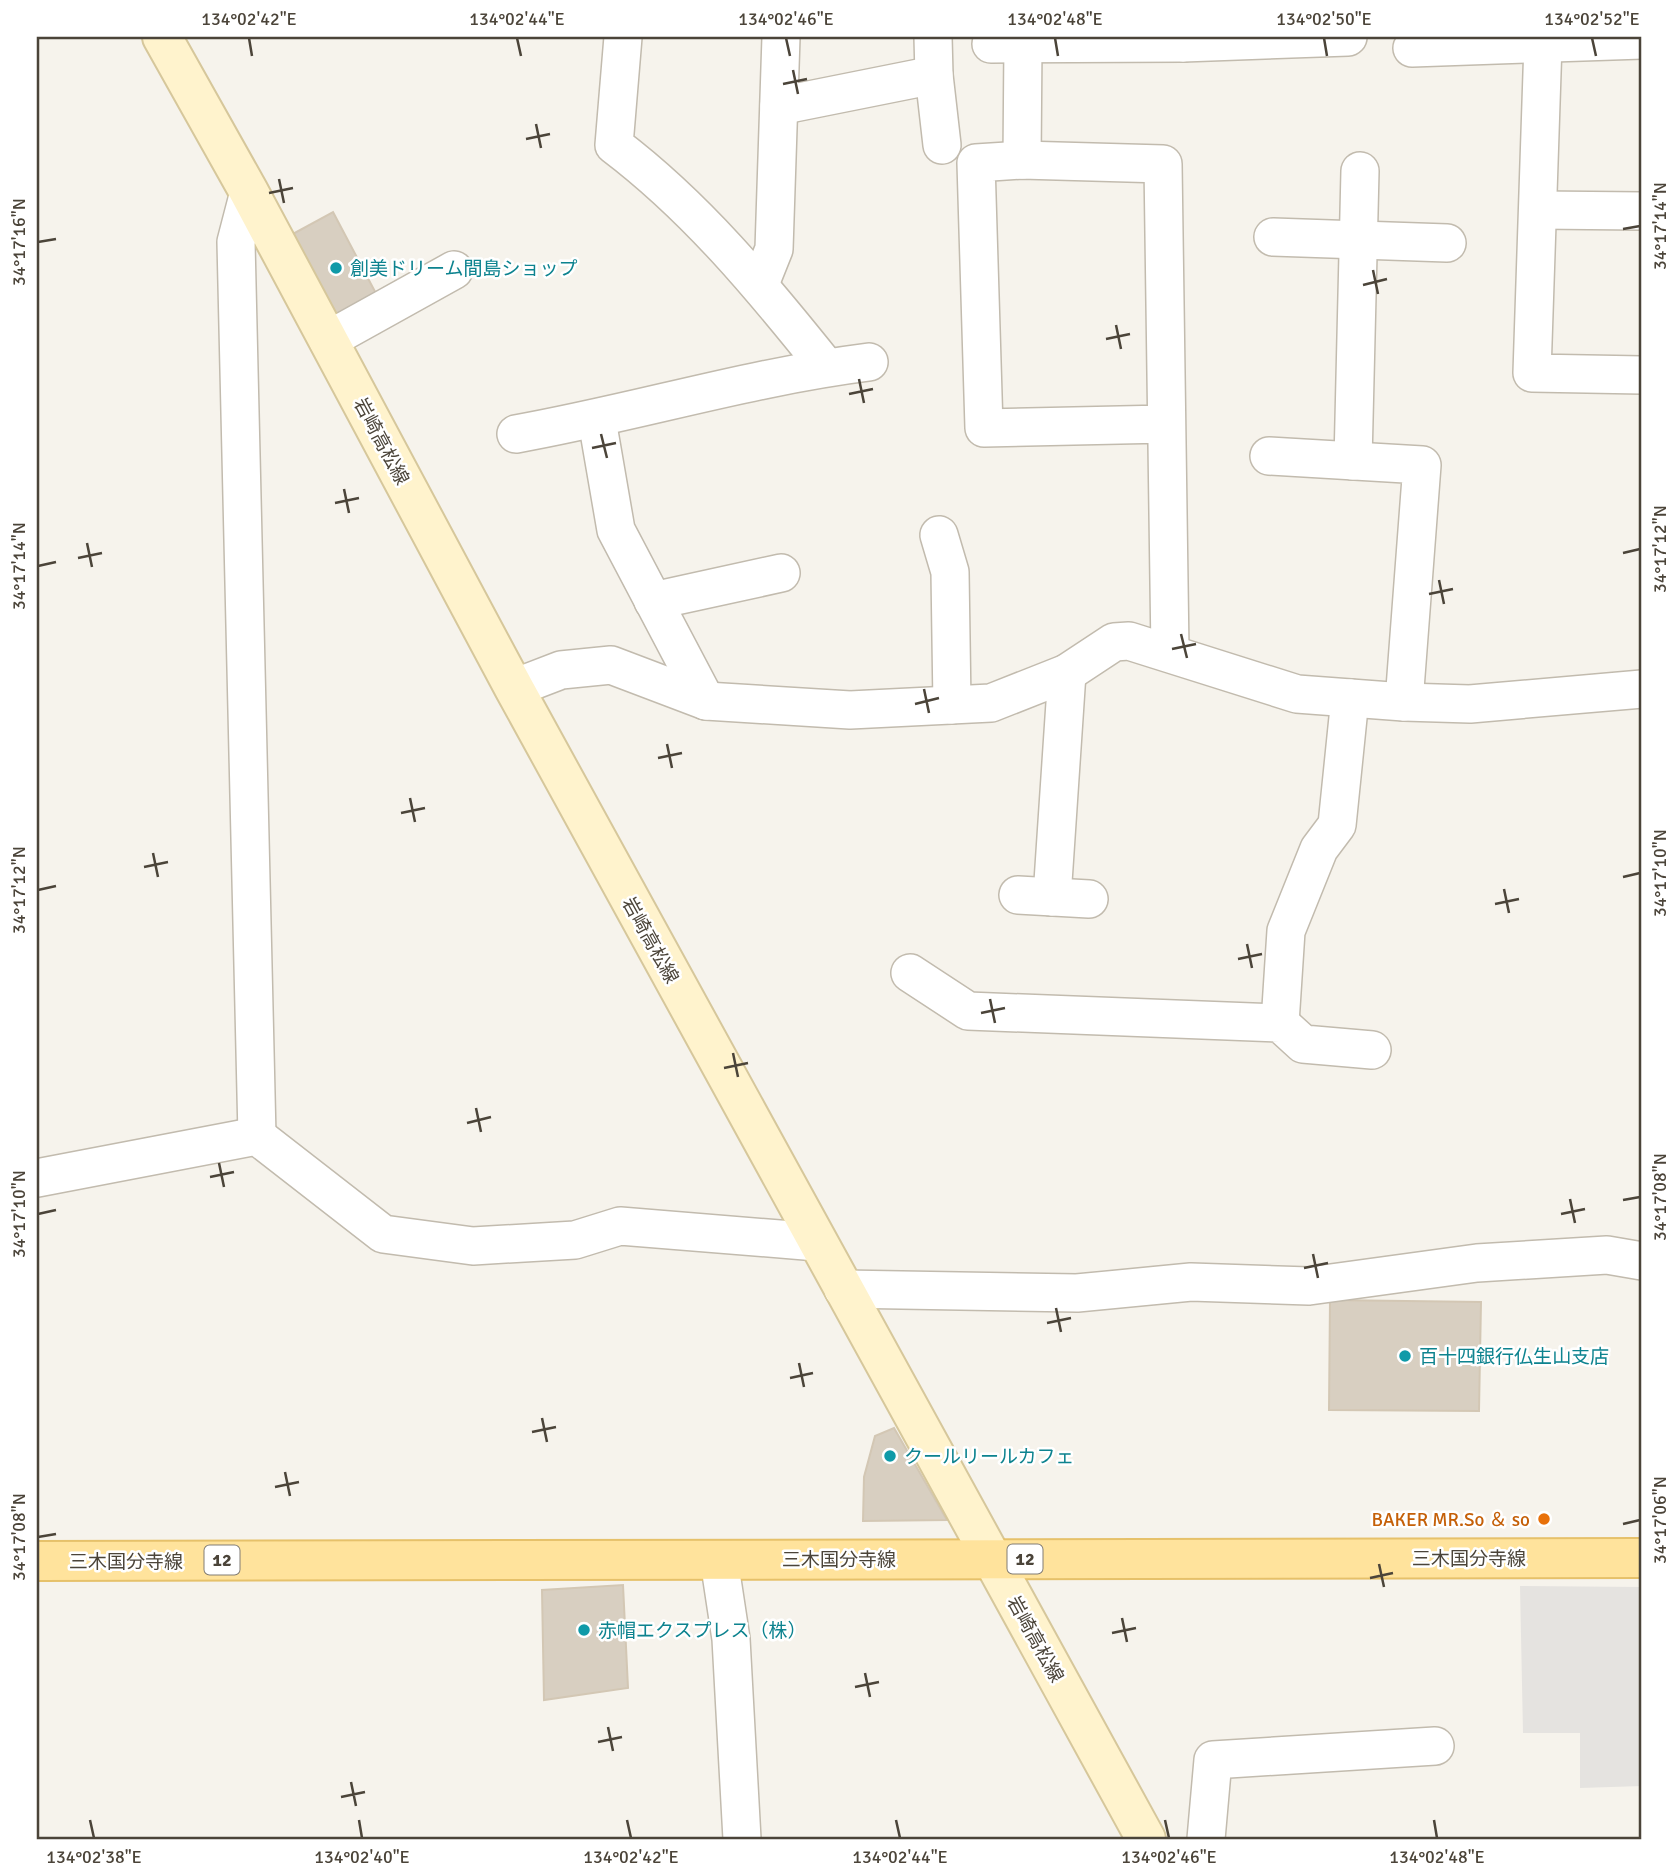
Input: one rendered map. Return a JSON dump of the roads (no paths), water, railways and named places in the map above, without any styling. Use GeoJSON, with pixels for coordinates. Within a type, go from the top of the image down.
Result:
{"type":"FeatureCollection","features":[{"type":"Feature","properties":{"kind":"main road","name":"岩崎高松線"},"geometry":{"type":"LineString","coordinates":[[162,37],[249,192],[514,688],[1146,1839]]}},
{"type":"Feature","properties":{"kind":"main road","name":"三木国分寺線"},"geometry":{"type":"LineString","coordinates":[[37,1561],[1642,1558]]}},
{"type":"Feature","properties":{"kind":"street"},"geometry":{"type":"LineString","coordinates":[[622,37],[614,145],[655,176],[760,284],[826,367]]}},
{"type":"Feature","properties":{"kind":"street"},"geometry":{"type":"LineString","coordinates":[[760,284],[774,249],[781,37]]}},
{"type":"Feature","properties":{"kind":"street"},"geometry":{"type":"LineString","coordinates":[[933,37],[934,75],[942,145]]}},
{"type":"Feature","properties":{"kind":"street"},"geometry":{"type":"LineString","coordinates":[[1022,160],[1007,44],[1348,37]]}},
{"type":"Feature","properties":{"kind":"street"},"geometry":{"type":"LineString","coordinates":[[1412,48],[1581,39],[1642,40]]}},
{"type":"Feature","properties":{"kind":"street"},"geometry":{"type":"LineString","coordinates":[[1542,43],[1532,373],[1642,375]]}},
{"type":"Feature","properties":{"kind":"street"},"geometry":{"type":"LineString","coordinates":[[779,106],[934,75]]}},
{"type":"Feature","properties":{"kind":"street"},"geometry":{"type":"LineString","coordinates":[[1167,424],[985,428],[976,163],[1022,160],[1163,164],[1167,424],[1170,652]]}},
{"type":"Feature","properties":{"kind":"street"},"geometry":{"type":"LineString","coordinates":[[1353,461],[1360,170]]}},
{"type":"Feature","properties":{"kind":"street"},"geometry":{"type":"LineString","coordinates":[[249,192],[236,242],[257,1136]]}},
{"type":"Feature","properties":{"kind":"street"},"geometry":{"type":"LineString","coordinates":[[1538,210],[1642,211]]}},
{"type":"Feature","properties":{"kind":"street"},"geometry":{"type":"LineString","coordinates":[[1273,237],[1447,243]]}},
{"type":"Feature","properties":{"kind":"street"},"geometry":{"type":"LineString","coordinates":[[328,340],[454,270]]}},
{"type":"Feature","properties":{"kind":"street"},"geometry":{"type":"LineString","coordinates":[[516,435],[826,367],[869,362]]}},
{"type":"Feature","properties":{"kind":"street"},"geometry":{"type":"LineString","coordinates":[[597,419],[616,530],[706,701]]}},
{"type":"Feature","properties":{"kind":"street"},"geometry":{"type":"LineString","coordinates":[[1269,456],[1422,465],[1404,702]]}},
{"type":"Feature","properties":{"kind":"street"},"geometry":{"type":"LineString","coordinates":[[939,535],[950,572],[953,705]]}},
{"type":"Feature","properties":{"kind":"street"},"geometry":{"type":"LineString","coordinates":[[653,601],[781,573]]}},
{"type":"Feature","properties":{"kind":"street"},"geometry":{"type":"LineString","coordinates":[[514,688],[561,670],[611,665],[706,701],[850,710],[991,703],[1067,673],[1114,642],[1129,641],[1297,694],[1470,704],[1642,689]]}},
{"type":"Feature","properties":{"kind":"street"},"geometry":{"type":"LineString","coordinates":[[1067,673],[1035,896],[1089,899]]}},
{"type":"Feature","properties":{"kind":"street"},"geometry":{"type":"LineString","coordinates":[[1280,1023],[1286,932],[1319,849],[1337,825],[1349,698]]}},
{"type":"Feature","properties":{"kind":"street"},"geometry":{"type":"LineString","coordinates":[[910,973],[968,1011],[1280,1023],[1303,1044],[1372,1050]]}},
{"type":"Feature","properties":{"kind":"street"},"geometry":{"type":"LineString","coordinates":[[37,1178],[257,1136],[383,1234],[473,1247],[575,1240],[620,1226],[817,1242]]}},
{"type":"Feature","properties":{"kind":"street"},"geometry":{"type":"LineString","coordinates":[[843,1289],[1077,1293],[1191,1282],[1309,1286],[1477,1263],[1607,1255],[1642,1261]]}},
{"type":"Feature","properties":{"kind":"street"},"geometry":{"type":"LineString","coordinates":[[719,1560],[731,1639],[742,1839]]}},
{"type":"Feature","properties":{"kind":"street"},"geometry":{"type":"LineString","coordinates":[[1206,1839],[1213,1760],[1435,1746]]}},
{"type":"Feature","properties":{"kind":"place","name":"創美ドリーム間島ショップ"},"geometry":{"type":"Point","coordinates":[336,268]}},
{"type":"Feature","properties":{"kind":"place","name":"百十四銀行仏生山支店"},"geometry":{"type":"Point","coordinates":[1405,1356]}},
{"type":"Feature","properties":{"kind":"place","name":"クールリールカフェ"},"geometry":{"type":"Point","coordinates":[890,1456]}},
{"type":"Feature","properties":{"kind":"place","name":"BAKER MR.So ＆ so"},"geometry":{"type":"Point","coordinates":[1544,1519]}},
{"type":"Feature","properties":{"kind":"place","name":"赤帽エクスプレス（株）"},"geometry":{"type":"Point","coordinates":[584,1630]}}]}
